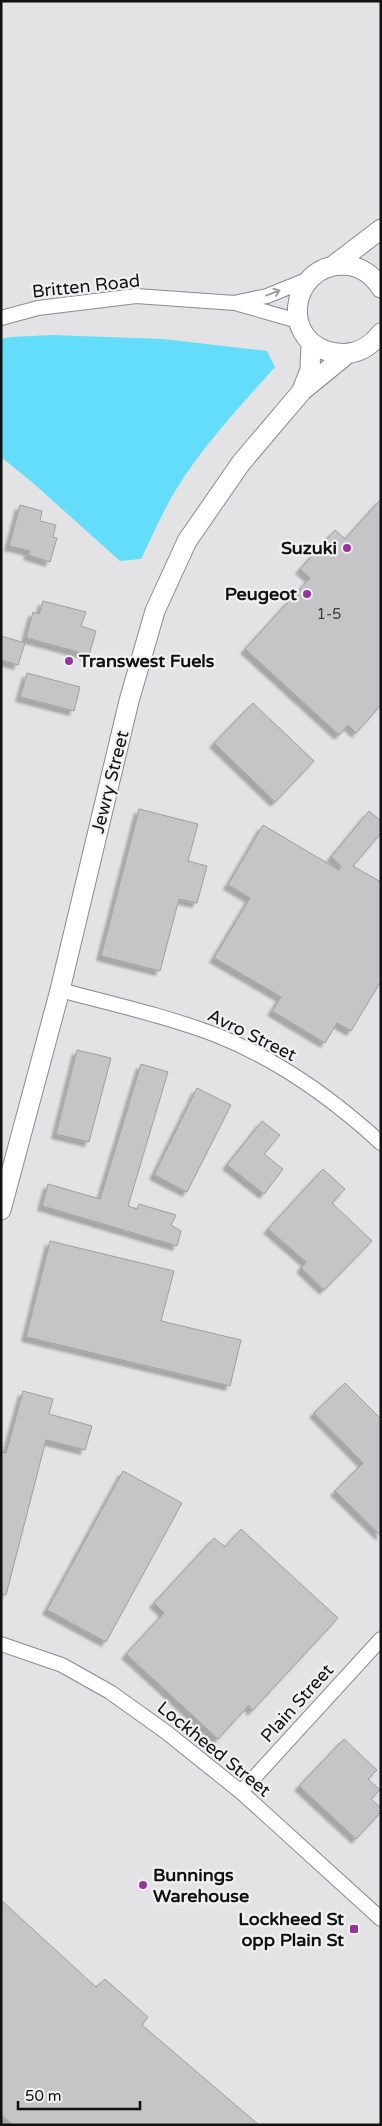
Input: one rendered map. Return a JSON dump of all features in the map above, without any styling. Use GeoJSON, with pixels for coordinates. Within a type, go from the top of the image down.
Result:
{"type":"FeatureCollection","features":[{"type":"Feature","properties":{"kind":"main road"},"geometry":{"type":"LineString","coordinates":[[346,355],[325,352],[311,344],[302,331],[298,320],[297,305],[301,290],[309,278],[322,269],[334,265],[381,230]]}},
{"type":"Feature","properties":{"kind":"main road"},"geometry":{"type":"LineString","coordinates":[[334,265],[350,265],[364,270],[379,279]]}},
{"type":"Feature","properties":{"kind":"main road","name":"Jewry Street"},"geometry":{"type":"LineString","coordinates":[[1,1210],[60,990],[129,701],[156,611],[187,541],[240,464],[302,391],[346,355],[356,353],[370,345],[381,333]]}},
{"type":"Feature","properties":{"kind":"main road","name":"Jewry Street"},"geometry":{"type":"LineString","coordinates":[[302,391],[310,370],[311,344]]}},
{"type":"Feature","properties":{"kind":"street","name":"Britten Road"},"geometry":{"type":"LineString","coordinates":[[235,303],[267,296],[309,278]]}},
{"type":"Feature","properties":{"kind":"street","name":"Britten Road"},"geometry":{"type":"LineString","coordinates":[[1,318],[38,308],[136,296],[235,303],[298,320]]}},
{"type":"Feature","properties":{"kind":"street","name":"Avro Street"},"geometry":{"type":"LineString","coordinates":[[60,990],[217,1036],[264,1059],[311,1086],[359,1123],[381,1143]]}},
{"type":"Feature","properties":{"kind":"street","name":"Plain Street"},"geometry":{"type":"LineString","coordinates":[[241,1792],[381,1639]]}},
{"type":"Feature","properties":{"kind":"street","name":"Lockheed Street"},"geometry":{"type":"LineString","coordinates":[[1,1644],[62,1665],[110,1692],[166,1732],[241,1792],[381,1918]]}},
{"type":"Feature","properties":{"kind":"water"},"geometry":{"type":"Polygon","coordinates":[[[52,335],[163,339],[267,351],[275,367],[218,432],[179,484],[141,559],[120,561],[1,457],[1,339],[52,335]]]}},
{"type":"Feature","properties":{"kind":"building"},"geometry":{"type":"Polygon","coordinates":[[[381,499],[381,705],[356,733],[348,725],[339,735],[245,649],[310,578],[300,569],[335,530],[345,539],[381,499]]]}},
{"type":"Feature","properties":{"kind":"building"},"geometry":{"type":"Polygon","coordinates":[[[20,505],[42,511],[40,521],[56,525],[53,537],[57,538],[50,562],[28,555],[30,551],[9,546],[20,505]]]}},
{"type":"Feature","properties":{"kind":"building"},"geometry":{"type":"Polygon","coordinates":[[[43,601],[86,612],[81,626],[96,631],[89,655],[26,638],[33,612],[39,614],[43,601]]]}},
{"type":"Feature","properties":{"kind":"building"},"geometry":{"type":"Polygon","coordinates":[[[1,636],[25,643],[18,665],[1,660],[1,636]]]}},
{"type":"Feature","properties":{"kind":"building"},"geometry":{"type":"Polygon","coordinates":[[[27,673],[80,687],[74,711],[20,697],[27,673]]]}},
{"type":"Feature","properties":{"kind":"building"},"geometry":{"type":"Polygon","coordinates":[[[253,703],[314,761],[275,802],[214,743],[253,703]]]}},
{"type":"Feature","properties":{"kind":"building"},"geometry":{"type":"Polygon","coordinates":[[[139,809],[198,824],[188,861],[207,866],[197,903],[179,899],[160,971],[101,956],[139,809]]]}},
{"type":"Feature","properties":{"kind":"building"},"geometry":{"type":"Polygon","coordinates":[[[369,811],[381,821],[381,833],[353,866],[381,882],[381,981],[351,1031],[337,1023],[325,1043],[272,1011],[281,997],[214,958],[250,898],[228,885],[263,825],[339,870],[341,866],[331,857],[369,811]]]}},
{"type":"Feature","properties":{"kind":"building"},"geometry":{"type":"Polygon","coordinates":[[[77,1050],[111,1058],[89,1142],[56,1134],[77,1050]]]}},
{"type":"Feature","properties":{"kind":"building"},"geometry":{"type":"Polygon","coordinates":[[[141,1064],[168,1072],[128,1206],[137,1209],[139,1204],[176,1215],[171,1225],[181,1231],[177,1246],[42,1206],[48,1184],[100,1199],[141,1064]]]}},
{"type":"Feature","properties":{"kind":"building"},"geometry":{"type":"Polygon","coordinates":[[[197,1088],[231,1105],[187,1192],[154,1175],[197,1088]]]}},
{"type":"Feature","properties":{"kind":"building"},"geometry":{"type":"Polygon","coordinates":[[[262,1121],[280,1135],[264,1154],[283,1169],[264,1194],[227,1165],[262,1121]]]}},
{"type":"Feature","properties":{"kind":"building"},"geometry":{"type":"Polygon","coordinates":[[[323,1169],[345,1189],[332,1203],[372,1241],[324,1290],[301,1268],[306,1262],[268,1229],[323,1169]]]}},
{"type":"Feature","properties":{"kind":"building"},"geometry":{"type":"Polygon","coordinates":[[[50,1241],[174,1271],[161,1321],[241,1340],[230,1386],[26,1337],[50,1241]]]}},
{"type":"Feature","properties":{"kind":"building"},"geometry":{"type":"Polygon","coordinates":[[[345,1383],[381,1419],[381,1536],[335,1491],[363,1463],[314,1413],[345,1383]]]}},
{"type":"Feature","properties":{"kind":"building"},"geometry":{"type":"Polygon","coordinates":[[[23,1391],[53,1399],[49,1414],[92,1426],[85,1450],[46,1440],[6,1595],[1,1594],[1,1452],[6,1453],[23,1391]]]}},
{"type":"Feature","properties":{"kind":"building"},"geometry":{"type":"Polygon","coordinates":[[[123,1471],[182,1503],[106,1642],[47,1610],[123,1471]]]}},
{"type":"Feature","properties":{"kind":"building"},"geometry":{"type":"Polygon","coordinates":[[[241,1529],[338,1618],[252,1711],[249,1705],[218,1739],[126,1654],[164,1613],[154,1603],[214,1538],[225,1547],[241,1529]]]}},
{"type":"Feature","properties":{"kind":"building"},"geometry":{"type":"Polygon","coordinates":[[[344,1739],[377,1770],[368,1779],[380,1790],[371,1799],[381,1808],[381,1812],[356,1839],[299,1786],[344,1739]]]}},
{"type":"Feature","properties":{"kind":"building"},"geometry":{"type":"Polygon","coordinates":[[[1,1900],[96,1987],[105,1979],[148,2017],[142,2025],[259,2125],[13,2125],[1,2115],[1,1900]]]}},
{"type":"Feature","properties":{"kind":"place","name":"Suzuki"},"geometry":{"type":"Point","coordinates":[347,548]}},
{"type":"Feature","properties":{"kind":"place","name":"Peugeot"},"geometry":{"type":"Point","coordinates":[307,594]}},
{"type":"Feature","properties":{"kind":"place","name":"Transwest Fuels"},"geometry":{"type":"Point","coordinates":[69,661]}},
{"type":"Feature","properties":{"kind":"place","name":"Bunnings Warehouse"},"geometry":{"type":"Point","coordinates":[143,1885]}},
{"type":"Feature","properties":{"kind":"place","name":"Lockheed St opp Plain St"},"geometry":{"type":"Point","coordinates":[354,1929]}}]}
